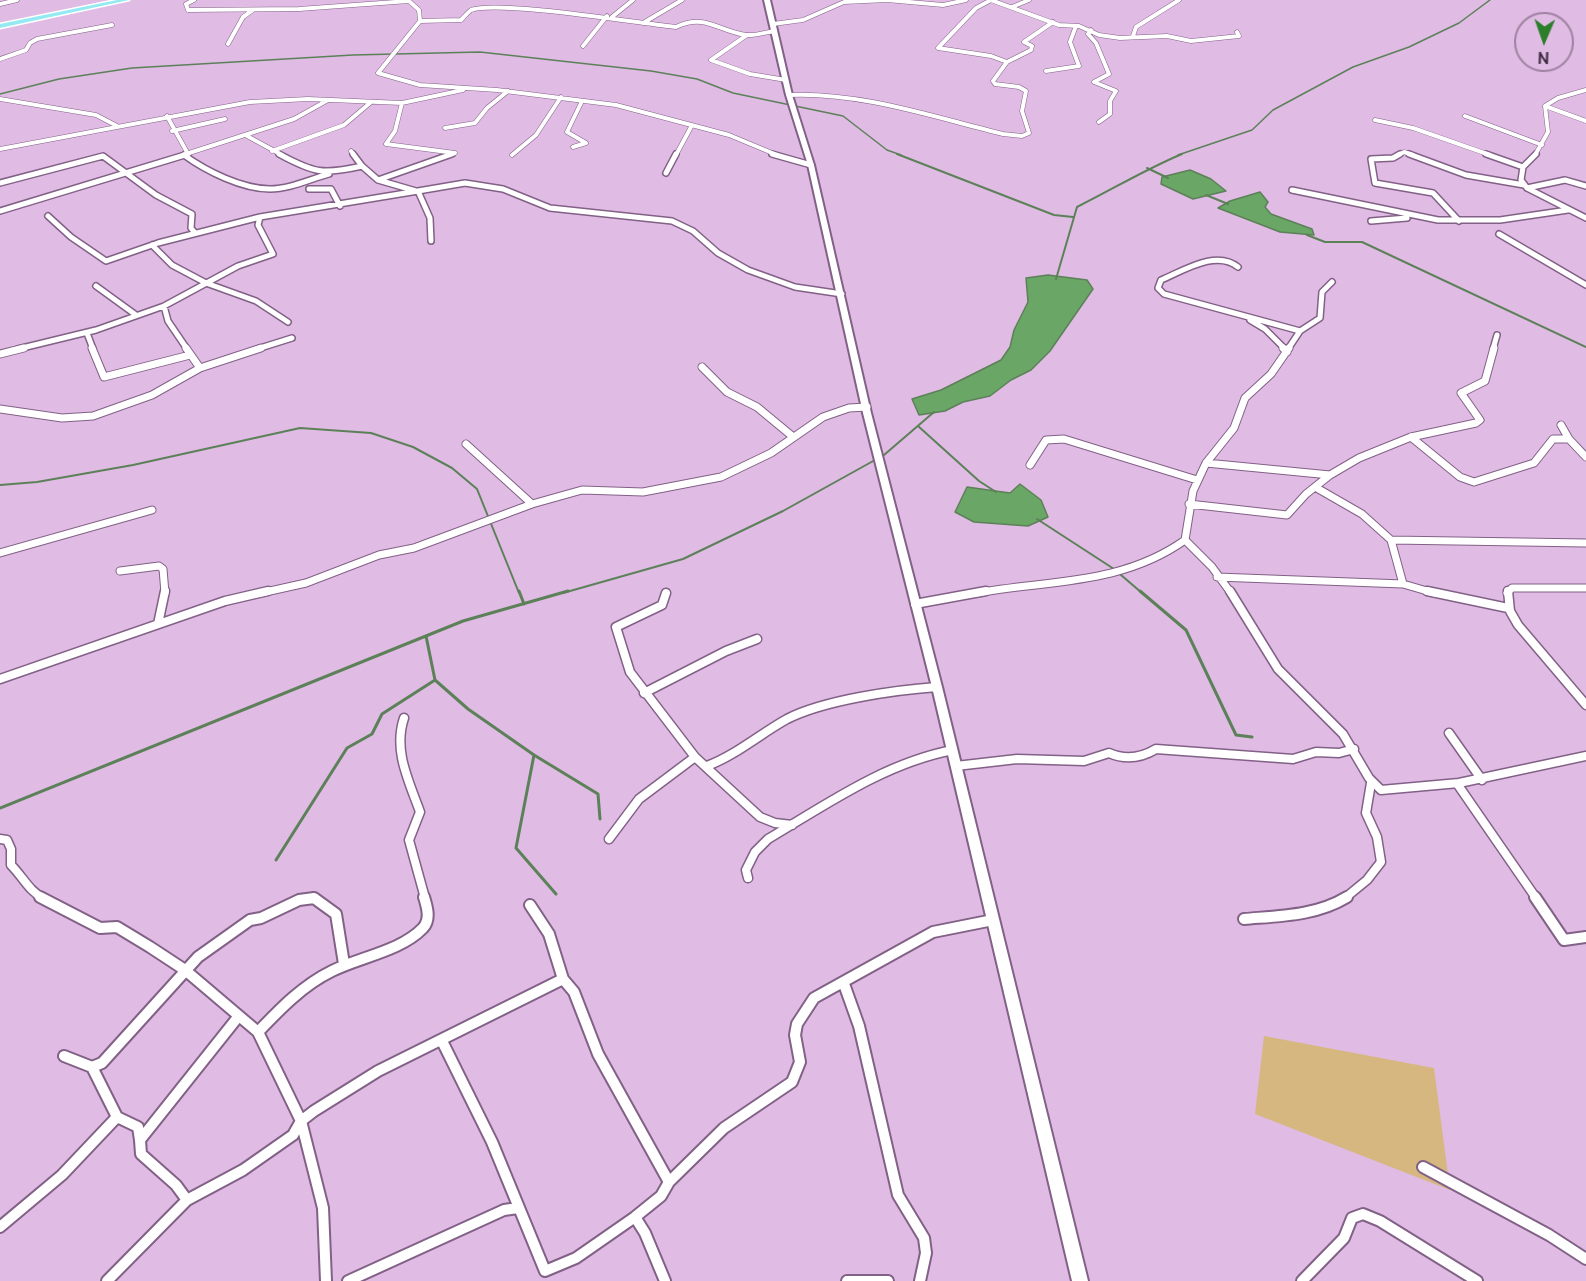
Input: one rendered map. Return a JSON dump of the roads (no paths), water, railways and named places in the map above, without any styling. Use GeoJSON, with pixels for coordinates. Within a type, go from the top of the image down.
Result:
{"type":"FeatureCollection","features":[{"type":"Feature","properties":{"kind":"highway"},"geometry":{"type":"LineString","coordinates":[[0,24],[107,0]]}},
{"type":"Feature","properties":{"kind":"highway"},"geometry":{"type":"LineString","coordinates":[[0,24],[126,0]]}},
{"type":"Feature","properties":{"kind":"main road"},"geometry":{"type":"LineString","coordinates":[[767,0],[789,95],[811,165],[867,407],[953,750],[1080,1281]]}},
{"type":"Feature","properties":{"kind":"street"},"geometry":{"type":"LineString","coordinates":[[0,4],[17,0]]}},
{"type":"Feature","properties":{"kind":"street"},"geometry":{"type":"LineString","coordinates":[[194,0],[186,4],[188,10],[316,8],[409,1],[419,10],[420,21],[378,73],[420,85],[507,91],[616,105],[691,127],[729,135],[772,154],[811,165]]}},
{"type":"Feature","properties":{"kind":"street"},"geometry":{"type":"LineString","coordinates":[[316,8],[319,0]]}},
{"type":"Feature","properties":{"kind":"street"},"geometry":{"type":"LineString","coordinates":[[482,0],[483,8]]}},
{"type":"Feature","properties":{"kind":"street"},"geometry":{"type":"LineString","coordinates":[[584,46],[609,16],[633,0]]}},
{"type":"Feature","properties":{"kind":"street"},"geometry":{"type":"LineString","coordinates":[[643,23],[682,0]]}},
{"type":"Feature","properties":{"kind":"street"},"geometry":{"type":"LineString","coordinates":[[786,80],[750,74],[711,60],[747,35],[823,14],[843,1],[887,0],[943,5],[966,0]]}},
{"type":"Feature","properties":{"kind":"street"},"geometry":{"type":"LineString","coordinates":[[1007,62],[983,55],[955,53],[938,48],[938,45],[976,8],[991,0],[1053,22],[1076,26],[1110,37],[1167,36],[1172,40],[1182,40],[1239,36],[1237,32]]}},
{"type":"Feature","properties":{"kind":"street"},"geometry":{"type":"LineString","coordinates":[[1012,7],[1029,0]]}},
{"type":"Feature","properties":{"kind":"street"},"geometry":{"type":"LineString","coordinates":[[1133,36],[1136,27],[1179,0]]}},
{"type":"Feature","properties":{"kind":"street"},"geometry":{"type":"LineString","coordinates":[[420,21],[461,20],[469,10],[517,5],[676,27],[691,20],[707,22],[747,35]]}},
{"type":"Feature","properties":{"kind":"street"},"geometry":{"type":"LineString","coordinates":[[228,44],[243,17],[255,10]]}},
{"type":"Feature","properties":{"kind":"street"},"geometry":{"type":"LineString","coordinates":[[789,95],[811,94],[859,99],[914,114],[1022,136],[1029,133],[1022,111],[1026,91],[1019,87],[995,84],[993,81],[1007,62],[1031,50],[1032,46],[1024,42],[1053,22]]}},
{"type":"Feature","properties":{"kind":"street"},"geometry":{"type":"LineString","coordinates":[[0,59],[26,50],[30,43],[37,39],[112,25]]}},
{"type":"Feature","properties":{"kind":"street"},"geometry":{"type":"LineString","coordinates":[[1046,71],[1078,66],[1069,50],[1069,38],[1076,26]]}},
{"type":"Feature","properties":{"kind":"street"},"geometry":{"type":"LineString","coordinates":[[1091,30],[1088,34],[1096,43],[1109,74],[1094,82],[1116,92],[1110,101],[1110,114],[1099,122]]}},
{"type":"Feature","properties":{"kind":"street"},"geometry":{"type":"LineString","coordinates":[[0,148],[250,102],[329,99],[370,104],[402,103],[473,88]]}},
{"type":"Feature","properties":{"kind":"street"},"geometry":{"type":"LineString","coordinates":[[1545,106],[1558,98],[1586,90]]}},
{"type":"Feature","properties":{"kind":"street"},"geometry":{"type":"LineString","coordinates":[[445,128],[475,123],[487,108],[507,91]]}},
{"type":"Feature","properties":{"kind":"street"},"geometry":{"type":"LineString","coordinates":[[512,155],[536,135],[561,97]]}},
{"type":"Feature","properties":{"kind":"street"},"geometry":{"type":"LineString","coordinates":[[0,99],[96,115],[111,120],[117,126]]}},
{"type":"Feature","properties":{"kind":"street"},"geometry":{"type":"LineString","coordinates":[[0,211],[247,136],[294,119],[329,99]]}},
{"type":"Feature","properties":{"kind":"street"},"geometry":{"type":"LineString","coordinates":[[573,147],[585,143],[567,132],[582,101]]}},
{"type":"Feature","properties":{"kind":"street"},"geometry":{"type":"LineString","coordinates":[[378,180],[455,153],[386,144],[395,131],[402,103]]}},
{"type":"Feature","properties":{"kind":"street"},"geometry":{"type":"LineString","coordinates":[[272,151],[344,125],[370,104]]}},
{"type":"Feature","properties":{"kind":"street"},"geometry":{"type":"LineString","coordinates":[[1545,106],[1586,121]]}},
{"type":"Feature","properties":{"kind":"street"},"geometry":{"type":"LineString","coordinates":[[1545,106],[1548,132],[1533,160],[1523,167],[1521,180],[1526,186],[1586,218]]}},
{"type":"Feature","properties":{"kind":"street"},"geometry":{"type":"LineString","coordinates":[[167,116],[172,130],[184,143],[186,155],[195,165],[263,189],[277,189],[362,166]]}},
{"type":"Feature","properties":{"kind":"street"},"geometry":{"type":"LineString","coordinates":[[1465,116],[1542,145]]}},
{"type":"Feature","properties":{"kind":"street"},"geometry":{"type":"LineString","coordinates":[[172,130],[225,119]]}},
{"type":"Feature","properties":{"kind":"street"},"geometry":{"type":"LineString","coordinates":[[1375,120],[1413,128],[1523,167]]}},
{"type":"Feature","properties":{"kind":"street"},"geometry":{"type":"LineString","coordinates":[[666,173],[691,127]]}},
{"type":"Feature","properties":{"kind":"street"},"geometry":{"type":"LineString","coordinates":[[247,136],[301,166],[330,173]]}},
{"type":"Feature","properties":{"kind":"street"},"geometry":{"type":"LineString","coordinates":[[351,152],[378,180],[418,191]]}},
{"type":"Feature","properties":{"kind":"street"},"geometry":{"type":"LineString","coordinates":[[1459,221],[1433,192],[1376,183],[1372,177],[1371,159],[1393,158],[1404,152],[1466,175],[1526,186],[1565,180],[1586,186]]}},
{"type":"Feature","properties":{"kind":"street"},"geometry":{"type":"LineString","coordinates":[[0,183],[103,156],[156,195],[192,214],[191,228],[195,233]]}},
{"type":"Feature","properties":{"kind":"street"},"geometry":{"type":"LineString","coordinates":[[48,216],[71,237],[104,260],[195,233],[260,217],[340,206],[465,183],[503,189],[550,208],[672,221],[703,237],[718,254],[744,269],[812,290],[842,294]]}},
{"type":"Feature","properties":{"kind":"street"},"geometry":{"type":"LineString","coordinates":[[309,189],[331,189],[340,206]]}},
{"type":"Feature","properties":{"kind":"street"},"geometry":{"type":"LineString","coordinates":[[1292,190],[1424,218],[1459,221],[1568,210]]}},
{"type":"Feature","properties":{"kind":"street"},"geometry":{"type":"LineString","coordinates":[[418,191],[430,218],[431,241]]}},
{"type":"Feature","properties":{"kind":"street"},"geometry":{"type":"LineString","coordinates":[[0,354],[87,333],[164,306],[238,266],[273,254],[258,225],[260,217]]}},
{"type":"Feature","properties":{"kind":"street"},"geometry":{"type":"LineString","coordinates":[[1371,221],[1424,218]]}},
{"type":"Feature","properties":{"kind":"street"},"geometry":{"type":"LineString","coordinates":[[1499,234],[1586,285]]}},
{"type":"Feature","properties":{"kind":"street"},"geometry":{"type":"LineString","coordinates":[[152,246],[172,265],[206,284],[256,301],[288,322]]}},
{"type":"Feature","properties":{"kind":"street"},"geometry":{"type":"LineString","coordinates":[[1238,267],[1228,260],[1215,259],[1161,280],[1158,288],[1164,294],[1244,318],[1272,322],[1300,331]]}},
{"type":"Feature","properties":{"kind":"street"},"geometry":{"type":"LineString","coordinates":[[915,604],[988,591],[1089,580],[1134,566],[1171,550],[1185,540],[1189,504],[1197,480],[1206,463],[1218,445],[1234,428],[1245,398],[1271,374],[1300,331],[1320,318],[1322,292],[1332,282]]}},
{"type":"Feature","properties":{"kind":"street"},"geometry":{"type":"LineString","coordinates":[[96,286],[136,315]]}},
{"type":"Feature","properties":{"kind":"street"},"geometry":{"type":"LineString","coordinates":[[164,306],[168,321],[200,368]]}},
{"type":"Feature","properties":{"kind":"street"},"geometry":{"type":"LineString","coordinates":[[1244,318],[1265,329],[1287,352]]}},
{"type":"Feature","properties":{"kind":"street"},"geometry":{"type":"LineString","coordinates":[[87,333],[104,377],[190,355]]}},
{"type":"Feature","properties":{"kind":"street"},"geometry":{"type":"LineString","coordinates":[[1189,504],[1281,516],[1294,511],[1315,487],[1359,458],[1411,437],[1469,426],[1480,420],[1461,393],[1485,381],[1497,335]]}},
{"type":"Feature","properties":{"kind":"street"},"geometry":{"type":"LineString","coordinates":[[0,409],[62,418],[93,416],[152,395],[200,368],[292,338]]}},
{"type":"Feature","properties":{"kind":"street"},"geometry":{"type":"LineString","coordinates":[[702,366],[727,392],[757,407],[792,436]]}},
{"type":"Feature","properties":{"kind":"street"},"geometry":{"type":"LineString","coordinates":[[0,679],[225,601],[306,583],[379,555],[414,548],[483,525],[532,504],[582,490],[644,492],[721,477],[740,470],[823,417],[849,408],[867,407]]}},
{"type":"Feature","properties":{"kind":"street"},"geometry":{"type":"LineString","coordinates":[[1561,425],[1569,439],[1586,457]]}},
{"type":"Feature","properties":{"kind":"street"},"geometry":{"type":"LineString","coordinates":[[1411,437],[1460,477],[1474,482],[1534,463],[1553,439],[1569,439]]}},
{"type":"Feature","properties":{"kind":"street"},"geometry":{"type":"LineString","coordinates":[[1030,465],[1046,440],[1056,438],[1088,444],[1197,480]]}},
{"type":"Feature","properties":{"kind":"street"},"geometry":{"type":"LineString","coordinates":[[466,444],[532,504]]}},
{"type":"Feature","properties":{"kind":"street"},"geometry":{"type":"LineString","coordinates":[[1206,463],[1330,475]]}},
{"type":"Feature","properties":{"kind":"street"},"geometry":{"type":"LineString","coordinates":[[1315,487],[1362,514],[1391,540],[1396,566],[1403,584]]}},
{"type":"Feature","properties":{"kind":"street"},"geometry":{"type":"LineString","coordinates":[[0,553],[152,510]]}},
{"type":"Feature","properties":{"kind":"street"},"geometry":{"type":"LineString","coordinates":[[1185,540],[1205,557],[1258,634],[1278,670],[1341,732],[1354,749],[1371,783],[1381,790],[1458,785],[1517,774],[1586,756]]}},
{"type":"Feature","properties":{"kind":"street"},"geometry":{"type":"LineString","coordinates":[[1391,540],[1586,543]]}},
{"type":"Feature","properties":{"kind":"street"},"geometry":{"type":"LineString","coordinates":[[120,571],[159,566],[163,569],[166,589],[159,624]]}},
{"type":"Feature","properties":{"kind":"street"},"geometry":{"type":"LineString","coordinates":[[1217,577],[1403,584],[1425,591],[1509,608]]}},
{"type":"Feature","properties":{"kind":"street"},"geometry":{"type":"LineString","coordinates":[[1586,588],[1512,588],[1507,592],[1510,599],[1509,608],[1522,631],[1586,705]]}},
{"type":"Feature","properties":{"kind":"street"},"geometry":{"type":"LineString","coordinates":[[666,593],[662,605],[641,613],[637,619],[616,627],[615,630],[630,672],[695,757],[760,817],[775,823],[792,825]]}},
{"type":"Feature","properties":{"kind":"street"},"geometry":{"type":"LineString","coordinates":[[644,693],[726,651],[757,639]]}},
{"type":"Feature","properties":{"kind":"street"},"geometry":{"type":"LineString","coordinates":[[707,766],[723,760],[788,719],[812,709],[906,689],[937,687]]}},
{"type":"Feature","properties":{"kind":"street"},"geometry":{"type":"LineString","coordinates":[[258,1032],[300,991],[344,964],[391,946],[423,928],[427,921],[428,910],[409,840],[420,812],[399,750],[399,732],[404,718]]}},
{"type":"Feature","properties":{"kind":"street"},"geometry":{"type":"LineString","coordinates":[[1449,733],[1482,780]]}},
{"type":"Feature","properties":{"kind":"street"},"geometry":{"type":"LineString","coordinates":[[956,766],[1017,759],[1084,761],[1109,753],[1120,758],[1144,756],[1156,749],[1233,757],[1293,759],[1316,752],[1339,753],[1354,749]]}},
{"type":"Feature","properties":{"kind":"street"},"geometry":{"type":"LineString","coordinates":[[748,878],[746,870],[755,852],[768,839],[897,765],[926,755],[953,750]]}},
{"type":"Feature","properties":{"kind":"street"},"geometry":{"type":"LineString","coordinates":[[609,839],[639,799],[695,757]]}},
{"type":"Feature","properties":{"kind":"street"},"geometry":{"type":"LineString","coordinates":[[1244,920],[1316,912],[1361,889],[1381,862],[1377,837],[1366,813],[1371,783]]}},
{"type":"Feature","properties":{"kind":"street"},"geometry":{"type":"LineString","coordinates":[[1458,785],[1564,940],[1586,937]]}},
{"type":"Feature","properties":{"kind":"street"},"geometry":{"type":"LineString","coordinates":[[0,839],[7,840],[11,849],[11,865],[25,879],[31,892],[100,928],[117,927],[185,970],[258,1032],[301,1121],[323,1208],[326,1281]]}},
{"type":"Feature","properties":{"kind":"street"},"geometry":{"type":"LineString","coordinates":[[64,1056],[92,1066],[102,1063],[198,957],[250,920],[261,918],[299,900],[314,898],[336,914],[344,964]]}},
{"type":"Feature","properties":{"kind":"street"},"geometry":{"type":"LineString","coordinates":[[530,905],[549,934],[563,979],[574,992],[598,1054],[669,1182]]}},
{"type":"Feature","properties":{"kind":"street"},"geometry":{"type":"LineString","coordinates":[[442,1041],[492,1142],[541,1266],[545,1270],[552,1271],[568,1264],[635,1217],[660,1196],[669,1182],[724,1128],[792,1082],[799,1074],[800,1060],[794,1035],[795,1022],[801,1011],[814,999],[933,932],[993,920]]}},
{"type":"Feature","properties":{"kind":"street"},"geometry":{"type":"LineString","coordinates":[[107,1281],[187,1200],[243,1170],[293,1135],[301,1121],[378,1071],[563,979]]}},
{"type":"Feature","properties":{"kind":"street"},"geometry":{"type":"LineString","coordinates":[[844,984],[859,1026],[898,1194],[924,1238],[926,1253],[920,1281]]}},
{"type":"Feature","properties":{"kind":"street"},"geometry":{"type":"LineString","coordinates":[[140,1140],[238,1017]]}},
{"type":"Feature","properties":{"kind":"street"},"geometry":{"type":"LineString","coordinates":[[92,1066],[97,1081],[113,1103],[117,1116],[138,1127],[141,1154],[176,1185],[187,1200]]}},
{"type":"Feature","properties":{"kind":"street"},"geometry":{"type":"LineString","coordinates":[[0,1227],[62,1175],[117,1116]]}},
{"type":"Feature","properties":{"kind":"street"},"geometry":{"type":"LineString","coordinates":[[1423,1167],[1549,1235],[1586,1259]]}},
{"type":"Feature","properties":{"kind":"street"},"geometry":{"type":"LineString","coordinates":[[348,1281],[504,1210],[519,1208]]}},
{"type":"Feature","properties":{"kind":"street"},"geometry":{"type":"LineString","coordinates":[[1302,1281],[1344,1238],[1352,1218],[1363,1214],[1380,1221],[1477,1281]]}},
{"type":"Feature","properties":{"kind":"street"},"geometry":{"type":"LineString","coordinates":[[635,1217],[645,1233],[665,1281]]}},
{"type":"Feature","properties":{"kind":"street"},"geometry":{"type":"LineString","coordinates":[[847,1281],[888,1281]]}},
{"type":"Feature","properties":{"kind":"waterway"},"geometry":{"type":"LineString","coordinates":[[1178,155],[1252,130],[1273,110],[1353,67],[1409,47],[1459,23],[1490,0]]}},
{"type":"Feature","properties":{"kind":"waterway"},"geometry":{"type":"LineString","coordinates":[[0,94],[59,79],[132,68],[353,55],[480,52],[651,71],[697,79],[733,93],[843,116],[887,150],[901,155]]}},
{"type":"Feature","properties":{"kind":"waterway"},"geometry":{"type":"LineString","coordinates":[[897,154],[1054,215],[1073,217]]}},
{"type":"Feature","properties":{"kind":"waterway"},"geometry":{"type":"LineString","coordinates":[[1150,169],[1182,154]]}},
{"type":"Feature","properties":{"kind":"waterway"},"geometry":{"type":"LineString","coordinates":[[1056,279],[1077,207],[1150,169]]}},
{"type":"Feature","properties":{"kind":"waterway"},"geometry":{"type":"LineString","coordinates":[[1150,169],[1168,178]]}},
{"type":"Feature","properties":{"kind":"waterway"},"geometry":{"type":"LineString","coordinates":[[1206,195],[1228,204]]}},
{"type":"Feature","properties":{"kind":"waterway"},"geometry":{"type":"LineString","coordinates":[[1307,235],[1325,242],[1362,242],[1586,347]]}},
{"type":"Feature","properties":{"kind":"waterway"},"geometry":{"type":"LineString","coordinates":[[563,593],[683,559],[783,511],[884,455],[934,412]]}},
{"type":"Feature","properties":{"kind":"waterway"},"geometry":{"type":"LineString","coordinates":[[918,426],[979,481],[996,492]]}},
{"type":"Feature","properties":{"kind":"waterway"},"geometry":{"type":"LineString","coordinates":[[0,485],[37,482],[133,465],[300,428],[371,433],[413,447],[452,468],[477,489],[519,593]]}},
{"type":"Feature","properties":{"kind":"waterway"},"geometry":{"type":"LineString","coordinates":[[1037,519],[1114,569],[1142,593]]}},
{"type":"Feature","properties":{"kind":"waterway"},"geometry":{"type":"LineString","coordinates":[[519,591],[524,604]]}},
{"type":"Feature","properties":{"kind":"waterway"},"geometry":{"type":"LineString","coordinates":[[524,604],[568,591]]}},
{"type":"Feature","properties":{"kind":"waterway"},"geometry":{"type":"LineString","coordinates":[[1140,591],[1186,630],[1236,735],[1252,737]]}},
{"type":"Feature","properties":{"kind":"waterway"},"geometry":{"type":"LineString","coordinates":[[0,808],[463,621],[524,604]]}},
{"type":"Feature","properties":{"kind":"waterway"},"geometry":{"type":"LineString","coordinates":[[426,636],[435,680]]}},
{"type":"Feature","properties":{"kind":"waterway"},"geometry":{"type":"LineString","coordinates":[[276,860],[347,748],[372,734],[382,714],[435,680]]}},
{"type":"Feature","properties":{"kind":"waterway"},"geometry":{"type":"LineString","coordinates":[[435,680],[468,709],[534,755]]}},
{"type":"Feature","properties":{"kind":"waterway"},"geometry":{"type":"LineString","coordinates":[[534,755],[598,794],[600,819]]}},
{"type":"Feature","properties":{"kind":"waterway"},"geometry":{"type":"LineString","coordinates":[[534,755],[516,848],[556,894]]}}]}
